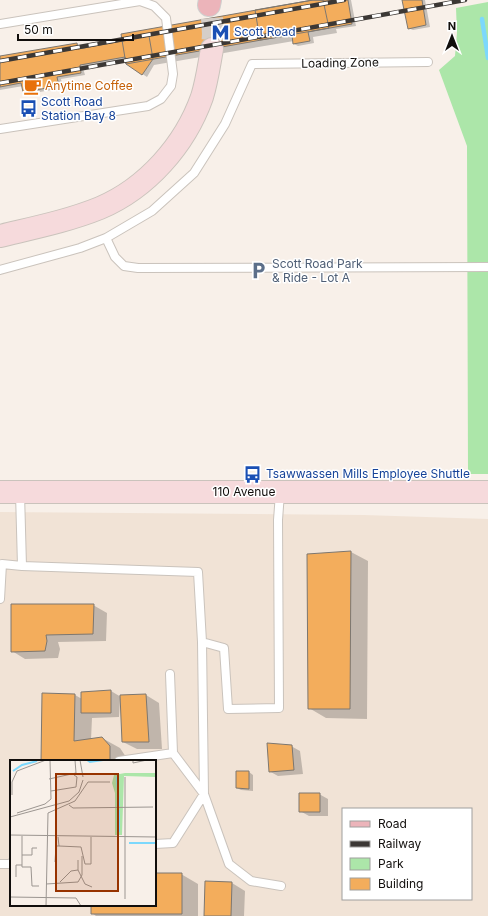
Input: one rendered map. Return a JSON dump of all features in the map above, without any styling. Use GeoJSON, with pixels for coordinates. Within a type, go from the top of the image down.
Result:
{"type":"FeatureCollection","features":[{"type":"Feature","properties":{"kind":"main road"},"geometry":{"type":"LineString","coordinates":[[0,236],[71,218],[101,208],[145,181],[166,159],[182,138],[204,90],[212,49]]}},
{"type":"Feature","properties":{"kind":"main road","name":"110 Avenue"},"geometry":{"type":"LineString","coordinates":[[10,492],[488,492]]}},
{"type":"Feature","properties":{"kind":"lane"},"geometry":{"type":"LineString","coordinates":[[0,24],[141,1],[154,6],[166,18],[173,74],[171,86],[161,99],[148,106],[0,129]]}},
{"type":"Feature","properties":{"kind":"lane","name":"Loading Zone"},"geometry":{"type":"LineString","coordinates":[[106,238],[152,211],[194,173],[225,124],[252,64],[428,62]]}},
{"type":"Feature","properties":{"kind":"lane"},"geometry":{"type":"LineString","coordinates":[[0,270],[80,248],[106,238],[115,257],[124,266],[138,268],[488,268]]}},
{"type":"Feature","properties":{"kind":"lane"},"geometry":{"type":"LineString","coordinates":[[10,492],[22,566]]}},
{"type":"Feature","properties":{"kind":"lane"},"geometry":{"type":"LineString","coordinates":[[202,642],[224,648],[228,709],[278,708],[278,520],[280,492]]}},
{"type":"Feature","properties":{"kind":"lane"},"geometry":{"type":"LineString","coordinates":[[0,599],[2,564],[198,572],[202,642],[204,794],[173,843],[156,844]]}},
{"type":"Feature","properties":{"kind":"lane"},"geometry":{"type":"LineString","coordinates":[[170,674],[173,753],[204,794],[229,864],[251,880],[281,886]]}},
{"type":"Feature","properties":{"kind":"lane"},"geometry":{"type":"LineString","coordinates":[[126,760],[173,753]]}},
{"type":"Feature","properties":{"kind":"lane"},"geometry":{"type":"LineString","coordinates":[[0,864],[10,864]]}},
{"type":"Feature","properties":{"kind":"shaded area"},"geometry":{"type":"Polygon","coordinates":[[[0,512],[364,515],[488,519],[488,916],[0,916],[0,512]]]}},
{"type":"Feature","properties":{"kind":"green space"},"geometry":{"type":"Polygon","coordinates":[[[488,2],[488,474],[468,474],[467,146],[439,70],[455,56],[457,33],[456,8],[488,2]]]}},
{"type":"Feature","properties":{"kind":"building"},"geometry":{"type":"Polygon","coordinates":[[[313,0],[348,0],[352,24],[308,32],[310,41],[293,44],[292,35],[260,40],[255,10],[313,0]]]}},
{"type":"Feature","properties":{"kind":"building"},"geometry":{"type":"Polygon","coordinates":[[[313,0],[323,0],[329,28],[126,64],[121,34],[313,0]]]}},
{"type":"Feature","properties":{"kind":"building"},"geometry":{"type":"Polygon","coordinates":[[[402,0],[422,0],[426,25],[408,29],[402,0]]]}},
{"type":"Feature","properties":{"kind":"building"},"geometry":{"type":"Polygon","coordinates":[[[149,36],[153,59],[142,75],[126,64],[125,57],[80,65],[81,73],[57,77],[59,86],[23,92],[21,83],[0,87],[0,56],[77,43],[78,49],[149,36]]]}},
{"type":"Feature","properties":{"kind":"building"},"geometry":{"type":"Polygon","coordinates":[[[351,551],[350,709],[308,709],[307,554],[351,551]]]}},
{"type":"Feature","properties":{"kind":"building"},"geometry":{"type":"Polygon","coordinates":[[[11,604],[94,604],[93,634],[46,635],[47,641],[45,651],[11,652],[11,604]]]}},
{"type":"Feature","properties":{"kind":"building"},"geometry":{"type":"Polygon","coordinates":[[[111,690],[111,713],[81,713],[81,692],[111,690]]]}},
{"type":"Feature","properties":{"kind":"building"},"geometry":{"type":"Polygon","coordinates":[[[42,693],[75,694],[74,741],[102,737],[110,746],[110,760],[41,760],[42,693]]]}},
{"type":"Feature","properties":{"kind":"building"},"geometry":{"type":"Polygon","coordinates":[[[146,694],[149,742],[122,742],[120,695],[146,694]]]}},
{"type":"Feature","properties":{"kind":"building"},"geometry":{"type":"Polygon","coordinates":[[[267,743],[292,745],[294,770],[269,772],[267,743]]]}},
{"type":"Feature","properties":{"kind":"building"},"geometry":{"type":"Polygon","coordinates":[[[236,771],[249,771],[249,789],[236,788],[236,771]]]}},
{"type":"Feature","properties":{"kind":"building"},"geometry":{"type":"Polygon","coordinates":[[[299,793],[320,793],[320,812],[299,812],[299,793]]]}},
{"type":"Feature","properties":{"kind":"building"},"geometry":{"type":"Polygon","coordinates":[[[156,873],[182,873],[182,914],[91,914],[91,906],[156,906],[156,873]]]}},
{"type":"Feature","properties":{"kind":"building"},"geometry":{"type":"Polygon","coordinates":[[[205,881],[232,882],[231,916],[204,916],[205,881]]]}},
{"type":"Feature","properties":{"kind":"waterway"},"geometry":{"type":"LineString","coordinates":[[482,19],[488,58]]}},
{"type":"Feature","properties":{"kind":"tunnel"},"geometry":{"type":"LineString","coordinates":[[212,18],[212,49]]}},
{"type":"Feature","properties":{"kind":"railway"},"geometry":{"type":"LineString","coordinates":[[0,61],[344,0]]}},
{"type":"Feature","properties":{"kind":"railway"},"geometry":{"type":"LineString","coordinates":[[0,83],[465,0]]}},
{"type":"Feature","properties":{"kind":"place","name":"Scott Road"},"geometry":{"type":"Point","coordinates":[221,32]}},
{"type":"Feature","properties":{"kind":"place","name":"Anytime Coffee"},"geometry":{"type":"Point","coordinates":[32,86]}},
{"type":"Feature","properties":{"kind":"place","name":"Scott Road Station Bay 8"},"geometry":{"type":"Point","coordinates":[28,109]}},
{"type":"Feature","properties":{"kind":"place","name":"Scott Road Park & Ride - Lot A"},"geometry":{"type":"Point","coordinates":[259,271]}},
{"type":"Feature","properties":{"kind":"place","name":"Tsawwassen Mills Employee Shuttle"},"geometry":{"type":"Point","coordinates":[253,474]}}]}
